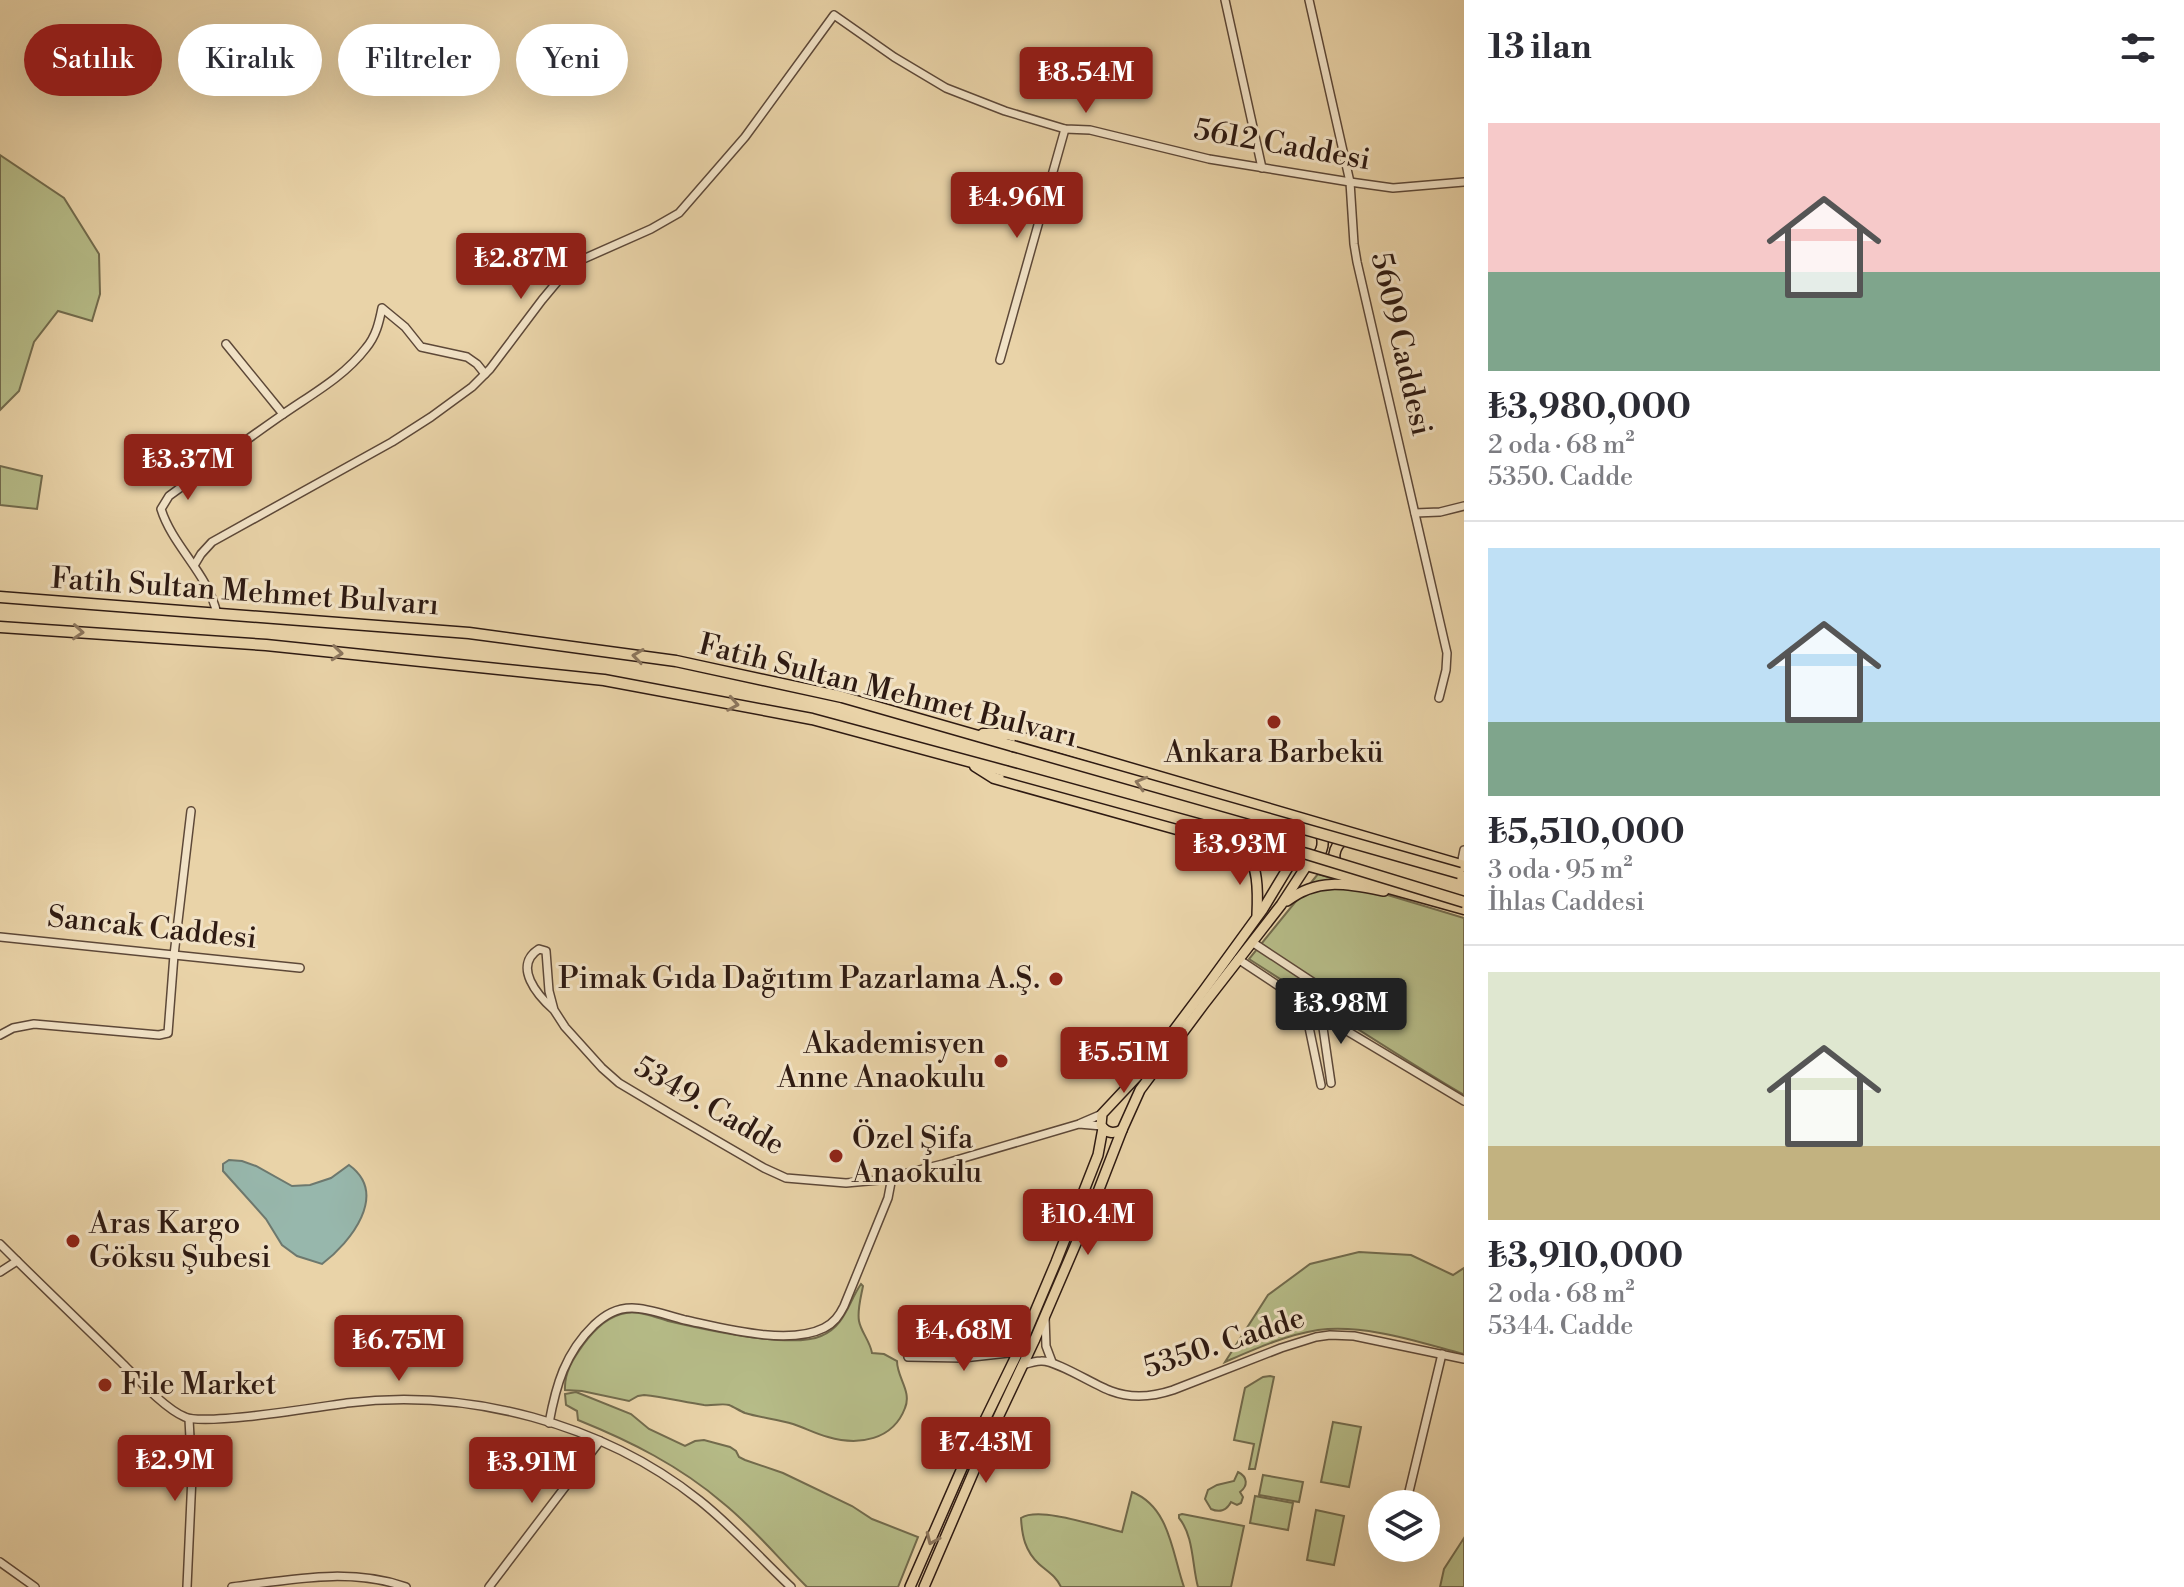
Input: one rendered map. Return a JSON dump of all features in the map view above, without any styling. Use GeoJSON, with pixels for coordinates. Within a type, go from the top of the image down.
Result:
{"type":"FeatureCollection","features":[{"type":"Feature","properties":{"kind":"highway","name":"Fatih Sultan Mehmet Bulvarı"},"geometry":{"type":"LineString","coordinates":[[0,597],[469,633],[676,661],[842,697],[1463,869]]}},
{"type":"Feature","properties":{"kind":"highway","name":"Fatih Sultan Mehmet Bulvarı"},"geometry":{"type":"LineString","coordinates":[[0,627],[266,645],[604,680],[812,719],[1307,854],[1464,902]]}},
{"type":"Feature","properties":{"kind":"highway"},"geometry":{"type":"LineString","coordinates":[[973,735],[1007,734],[1019,737],[1463,869]]}},
{"type":"Feature","properties":{"kind":"highway"},"geometry":{"type":"LineString","coordinates":[[965,760],[994,778],[1464,909]]}},
{"type":"Feature","properties":{"kind":"highway"},"geometry":{"type":"LineString","coordinates":[[1247,848],[1266,844],[1273,834],[1273,821],[1267,809]]}},
{"type":"Feature","properties":{"kind":"highway"},"geometry":{"type":"LineString","coordinates":[[1292,861],[1286,846],[1288,834],[1305,821]]}},
{"type":"Feature","properties":{"kind":"highway"},"geometry":{"type":"LineString","coordinates":[[1307,865],[1323,848],[1319,824]]}},
{"type":"Feature","properties":{"kind":"highway"},"geometry":{"type":"LineString","coordinates":[[1341,875],[1334,863],[1335,850],[1342,840],[1354,835]]}},
{"type":"Feature","properties":{"kind":"main road"},"geometry":{"type":"LineString","coordinates":[[1247,848],[1258,899],[1257,918]]}},
{"type":"Feature","properties":{"kind":"main road"},"geometry":{"type":"LineString","coordinates":[[924,1587],[1018,1367],[1018,1352],[1088,1183],[1098,1155],[1100,1121],[1104,1113],[1147,1066],[1257,918],[1292,861]]}},
{"type":"Feature","properties":{"kind":"main road"},"geometry":{"type":"LineString","coordinates":[[910,1587],[966,1459],[1045,1315],[1140,1090],[1281,905],[1307,865]]}},
{"type":"Feature","properties":{"kind":"main road"},"geometry":{"type":"LineString","coordinates":[[1281,905],[1301,890],[1334,884],[1422,897]]}},
{"type":"Feature","properties":{"kind":"main road"},"geometry":{"type":"LineString","coordinates":[[1104,1113],[1112,1109],[1120,1111],[1124,1125]]}},
{"type":"Feature","properties":{"kind":"main road"},"geometry":{"type":"LineString","coordinates":[[1102,1127],[1110,1133],[1124,1125]]}},
{"type":"Feature","properties":{"kind":"street"},"geometry":{"type":"LineString","coordinates":[[1225,0],[1262,168]]}},
{"type":"Feature","properties":{"kind":"street","name":"5609 Caddesi"},"geometry":{"type":"LineString","coordinates":[[1309,0],[1350,182],[1354,244],[1447,653],[1439,698]]}},
{"type":"Feature","properties":{"kind":"street","name":"5612 Caddesi"},"geometry":{"type":"LineString","coordinates":[[485,374],[572,264],[679,213],[745,137],[834,15],[894,57],[946,88],[1005,111],[1065,129],[1090,130],[1160,149],[1262,168],[1393,188],[1464,182]]}},
{"type":"Feature","properties":{"kind":"street"},"geometry":{"type":"LineString","coordinates":[[1000,360],[1065,129]]}},
{"type":"Feature","properties":{"kind":"street"},"geometry":{"type":"LineString","coordinates":[[195,564],[212,542],[392,442],[431,417],[485,374],[467,357],[421,347],[405,327],[382,308],[373,339],[353,364],[316,394],[169,496],[161,509],[165,521],[195,564],[213,598],[217,614]]}},
{"type":"Feature","properties":{"kind":"street"},"geometry":{"type":"LineString","coordinates":[[226,344],[283,414]]}},
{"type":"Feature","properties":{"kind":"street"},"geometry":{"type":"LineString","coordinates":[[1415,513],[1440,512],[1464,506]]}},
{"type":"Feature","properties":{"kind":"street"},"geometry":{"type":"LineString","coordinates":[[0,1035],[13,1028],[34,1024],[159,1035],[168,1033],[191,811]]}},
{"type":"Feature","properties":{"kind":"street"},"geometry":{"type":"LineString","coordinates":[[1463,869],[1464,850]]}},
{"type":"Feature","properties":{"kind":"street","name":"Sancak Caddesi"},"geometry":{"type":"LineString","coordinates":[[0,937],[300,968]]}},
{"type":"Feature","properties":{"kind":"street"},"geometry":{"type":"LineString","coordinates":[[1252,942],[1355,1010],[1342,1028]]}},
{"type":"Feature","properties":{"kind":"street","name":"5349. Cadde"},"geometry":{"type":"LineString","coordinates":[[554,1010],[549,991],[546,951],[539,949],[532,953],[529,960],[529,978],[540,998],[554,1010],[580,1045],[619,1083],[786,1178],[865,1183],[1079,1124],[1102,1127]]}},
{"type":"Feature","properties":{"kind":"street"},"geometry":{"type":"LineString","coordinates":[[1238,959],[1342,1028],[1464,1101]]}},
{"type":"Feature","properties":{"kind":"street"},"geometry":{"type":"LineString","coordinates":[[1304,1003],[1321,1085]]}},
{"type":"Feature","properties":{"kind":"street"},"geometry":{"type":"LineString","coordinates":[[1321,1014],[1331,1083]]}},
{"type":"Feature","properties":{"kind":"street"},"geometry":{"type":"LineString","coordinates":[[1079,1124],[1104,1113]]}},
{"type":"Feature","properties":{"kind":"street"},"geometry":{"type":"LineString","coordinates":[[549,1423],[561,1372],[571,1352],[584,1335],[611,1312],[635,1308],[727,1328],[783,1335],[815,1332],[832,1323],[849,1293],[888,1198],[892,1177]]}},
{"type":"Feature","properties":{"kind":"street"},"geometry":{"type":"LineString","coordinates":[[0,1244],[151,1392],[179,1415],[189,1419],[232,1417],[408,1398],[499,1409],[549,1423],[600,1441],[654,1470],[698,1499],[791,1587]]}},
{"type":"Feature","properties":{"kind":"street"},"geometry":{"type":"LineString","coordinates":[[0,1272],[17,1261]]}},
{"type":"Feature","properties":{"kind":"street"},"geometry":{"type":"LineString","coordinates":[[1018,1367],[1038,1361],[1052,1362],[1046,1346],[1045,1315]]}},
{"type":"Feature","properties":{"kind":"street","name":"5350. Cadde"},"geometry":{"type":"LineString","coordinates":[[1052,1362],[1111,1391],[1141,1397],[1155,1396],[1281,1348],[1330,1335],[1354,1336],[1464,1359]]}},
{"type":"Feature","properties":{"kind":"street"},"geometry":{"type":"LineString","coordinates":[[908,1357],[963,1358],[1018,1352]]}},
{"type":"Feature","properties":{"kind":"street"},"geometry":{"type":"LineString","coordinates":[[1409,1490],[1442,1354]]}},
{"type":"Feature","properties":{"kind":"street"},"geometry":{"type":"LineString","coordinates":[[187,1587],[192,1476],[189,1419]]}},
{"type":"Feature","properties":{"kind":"street"},"geometry":{"type":"LineString","coordinates":[[489,1587],[600,1441]]}},
{"type":"Feature","properties":{"kind":"street"},"geometry":{"type":"LineString","coordinates":[[0,1562],[35,1587]]}},
{"type":"Feature","properties":{"kind":"street"},"geometry":{"type":"LineString","coordinates":[[232,1587],[323,1576],[376,1578],[406,1587]]}},
{"type":"Feature","properties":{"kind":"green space"},"geometry":{"type":"Polygon","coordinates":[[[0,155],[64,198],[99,254],[100,294],[92,321],[58,311],[34,342],[19,391],[0,410],[0,155]]]}},
{"type":"Feature","properties":{"kind":"green space"},"geometry":{"type":"Polygon","coordinates":[[[0,466],[42,476],[37,509],[0,505],[0,466]]]}},
{"type":"Feature","properties":{"kind":"green space"},"geometry":{"type":"Polygon","coordinates":[[[1318,874],[1464,918],[1464,1095],[1249,959],[1318,874]]]}},
{"type":"Feature","properties":{"kind":"green space"},"geometry":{"type":"Polygon","coordinates":[[[1359,1252],[1411,1255],[1453,1275],[1464,1268],[1464,1354],[1392,1335],[1336,1329],[1294,1335],[1225,1362],[1268,1295],[1310,1264],[1359,1252]]]}},
{"type":"Feature","properties":{"kind":"green space"},"geometry":{"type":"Polygon","coordinates":[[[861,1284],[859,1317],[862,1329],[872,1353],[884,1354],[897,1361],[907,1396],[900,1419],[884,1434],[874,1438],[840,1440],[787,1422],[745,1413],[726,1404],[704,1405],[644,1395],[629,1401],[565,1390],[568,1372],[583,1345],[613,1317],[642,1314],[746,1336],[807,1339],[821,1336],[836,1326],[861,1284]]]}},
{"type":"Feature","properties":{"kind":"green space"},"geometry":{"type":"Polygon","coordinates":[[[1274,1377],[1255,1469],[1249,1469],[1254,1444],[1234,1440],[1245,1388],[1274,1377]]]}},
{"type":"Feature","properties":{"kind":"green space"},"geometry":{"type":"Polygon","coordinates":[[[576,1392],[631,1414],[649,1429],[685,1446],[704,1440],[730,1447],[745,1460],[783,1473],[872,1519],[918,1537],[898,1587],[807,1587],[745,1523],[690,1477],[617,1437],[578,1420],[577,1411],[566,1405],[565,1394],[576,1392]]]}},
{"type":"Feature","properties":{"kind":"green space"},"geometry":{"type":"Polygon","coordinates":[[[1333,1422],[1361,1427],[1349,1487],[1321,1482],[1333,1422]]]}},
{"type":"Feature","properties":{"kind":"green space"},"geometry":{"type":"Polygon","coordinates":[[[1238,1472],[1246,1482],[1240,1492],[1243,1497],[1241,1503],[1231,1502],[1220,1511],[1211,1509],[1205,1499],[1208,1490],[1234,1481],[1238,1472]]]}},
{"type":"Feature","properties":{"kind":"green space"},"geometry":{"type":"Polygon","coordinates":[[[1263,1475],[1303,1482],[1299,1502],[1259,1495],[1263,1475]]]}},
{"type":"Feature","properties":{"kind":"green space"},"geometry":{"type":"Polygon","coordinates":[[[1132,1492],[1145,1499],[1162,1520],[1184,1587],[1061,1587],[1030,1554],[1023,1537],[1021,1518],[1042,1514],[1122,1532],[1132,1492]]]}},
{"type":"Feature","properties":{"kind":"green space"},"geometry":{"type":"Polygon","coordinates":[[[1255,1496],[1293,1503],[1288,1530],[1250,1523],[1255,1496]]]}},
{"type":"Feature","properties":{"kind":"green space"},"geometry":{"type":"Polygon","coordinates":[[[1316,1510],[1344,1516],[1334,1565],[1307,1560],[1316,1510]]]}},
{"type":"Feature","properties":{"kind":"green space"},"geometry":{"type":"Polygon","coordinates":[[[1182,1514],[1244,1526],[1231,1587],[1198,1587],[1190,1542],[1179,1518],[1182,1514]]]}},
{"type":"Feature","properties":{"kind":"green space"},"geometry":{"type":"Polygon","coordinates":[[[1464,1538],[1464,1587],[1440,1587],[1444,1569],[1464,1538]]]}},
{"type":"Feature","properties":{"kind":"water"},"geometry":{"type":"Polygon","coordinates":[[[229,1160],[256,1166],[292,1186],[310,1185],[331,1178],[349,1165],[361,1177],[366,1190],[361,1217],[354,1231],[322,1264],[297,1256],[282,1245],[266,1219],[223,1171],[223,1164],[229,1160]]]}},
{"type":"Feature","properties":{"kind":"place","name":"Ankara Barbekü"},"geometry":{"type":"Point","coordinates":[1274,722]}},
{"type":"Feature","properties":{"kind":"place","name":"Pimak Gıda Dağıtım Pazarlama A.Ş."},"geometry":{"type":"Point","coordinates":[1056,979]}},
{"type":"Feature","properties":{"kind":"place","name":"Akademisyen Anne Anaokulu"},"geometry":{"type":"Point","coordinates":[1001,1061]}},
{"type":"Feature","properties":{"kind":"place","name":"Özel Şifa Anaokulu"},"geometry":{"type":"Point","coordinates":[836,1156]}},
{"type":"Feature","properties":{"kind":"place","name":"Aras Kargo Göksu Şubesi"},"geometry":{"type":"Point","coordinates":[73,1241]}},
{"type":"Feature","properties":{"kind":"place","name":"File Market"},"geometry":{"type":"Point","coordinates":[105,1385]}}]}
